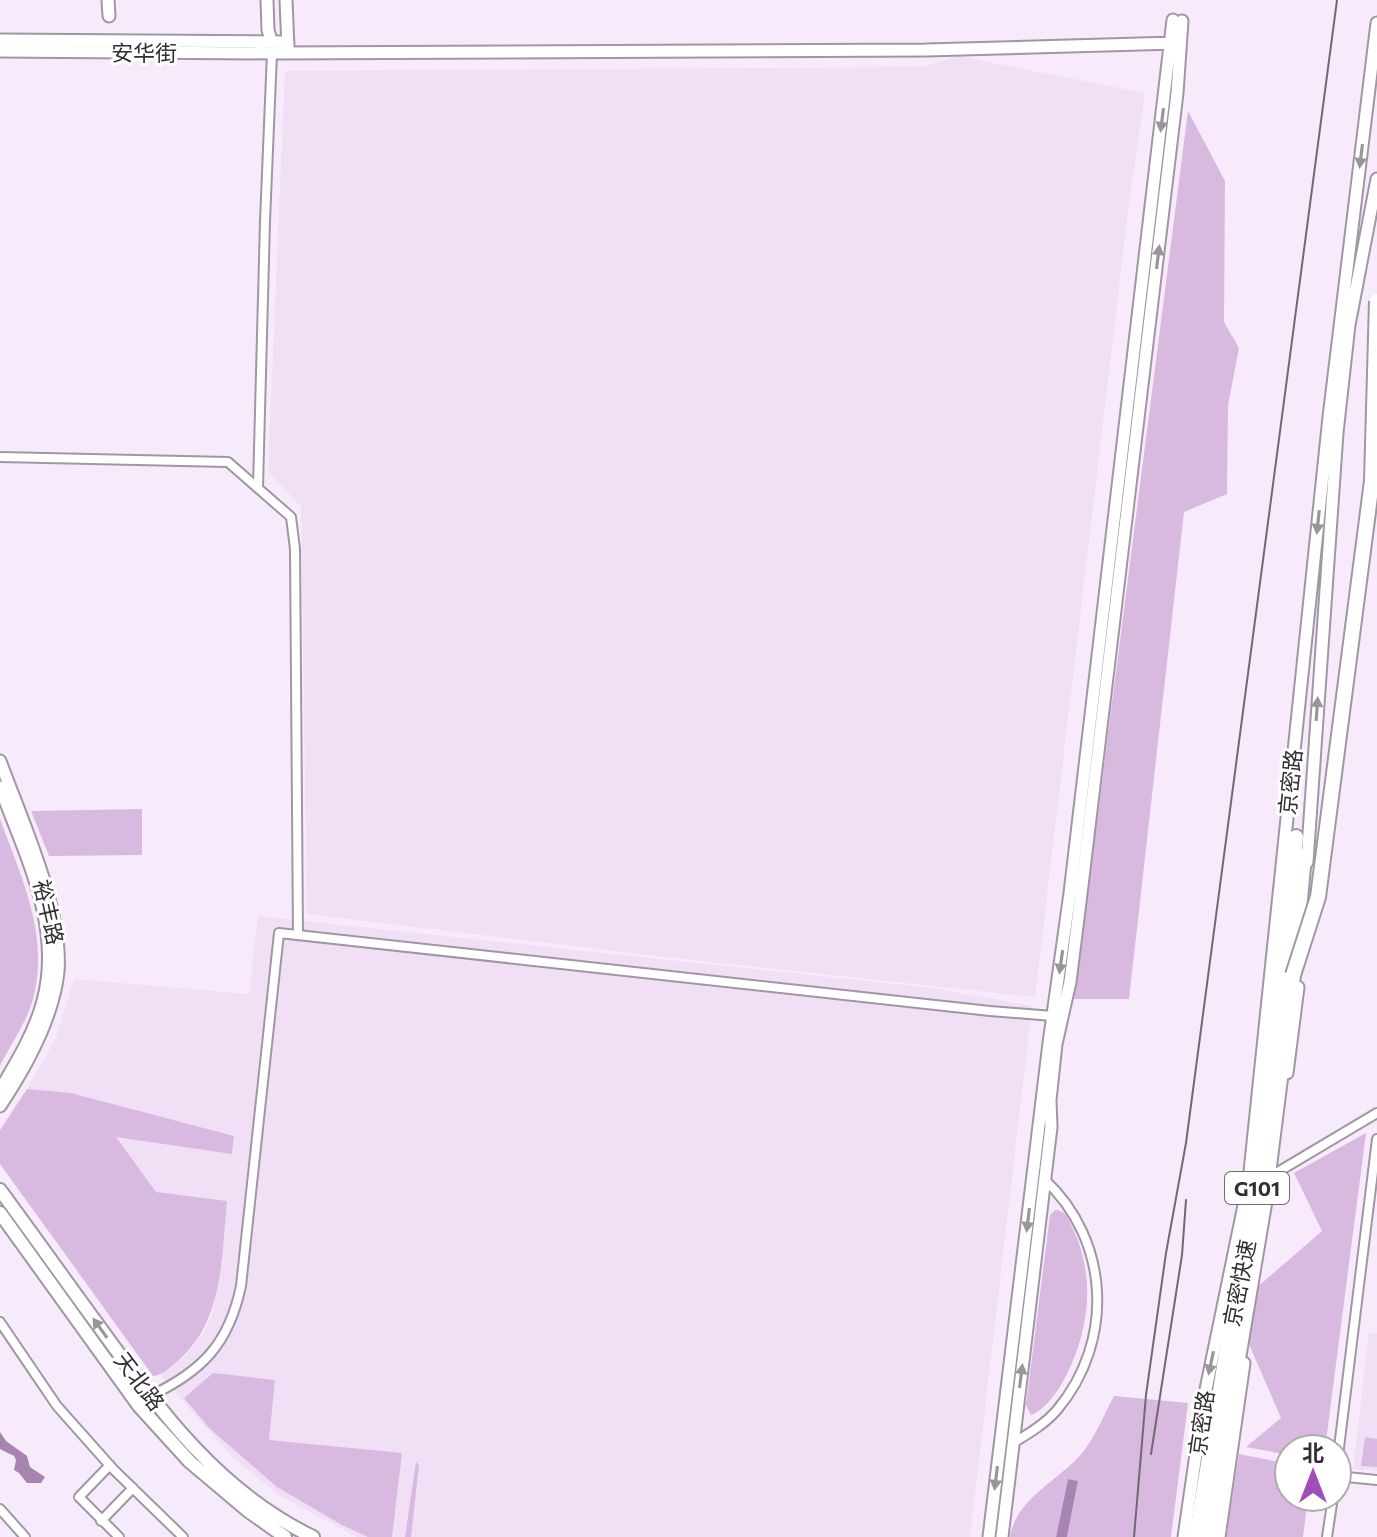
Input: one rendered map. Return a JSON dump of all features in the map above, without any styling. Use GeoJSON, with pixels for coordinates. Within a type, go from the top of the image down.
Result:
{"type":"FeatureCollection","features":[{"type":"Feature","properties":{"kind":"highway"},"geometry":{"type":"LineString","coordinates":[[1293,975],[1318,897],[1372,481],[1377,301]]}},
{"type":"Feature","properties":{"kind":"highway","name":"京密快速"},"geometry":{"type":"LineString","coordinates":[[1196,1537],[1236,1294],[1256,1197],[1301,837],[1293,975],[1265,1198],[1208,1537]]}},
{"type":"Feature","properties":{"kind":"main road","name":"天北路"},"geometry":{"type":"LineString","coordinates":[[0,1190],[150,1396],[197,1452],[251,1499],[313,1537]]}},
{"type":"Feature","properties":{"kind":"main road","name":"天北路"},"geometry":{"type":"LineString","coordinates":[[0,1213],[139,1406],[190,1462],[285,1537]]}},
{"type":"Feature","properties":{"kind":"street"},"geometry":{"type":"LineString","coordinates":[[108,0],[109,16]]}},
{"type":"Feature","properties":{"kind":"street"},"geometry":{"type":"LineString","coordinates":[[258,487],[273,48],[268,30],[267,0]]}},
{"type":"Feature","properties":{"kind":"street"},"geometry":{"type":"LineString","coordinates":[[286,0],[288,48]]}},
{"type":"Feature","properties":{"kind":"street"},"geometry":{"type":"LineString","coordinates":[[989,1537],[1178,21]]}},
{"type":"Feature","properties":{"kind":"street","name":"京密路"},"geometry":{"type":"LineString","coordinates":[[1184,1537],[1204,1399],[1249,1181],[1329,417],[1377,23]]}},
{"type":"Feature","properties":{"kind":"street","name":"安华街"},"geometry":{"type":"LineString","coordinates":[[0,40],[273,48]]}},
{"type":"Feature","properties":{"kind":"street"},"geometry":{"type":"LineString","coordinates":[[1002,1537],[1051,1127],[1053,1072],[1070,982],[1170,153],[1176,43]]}},
{"type":"Feature","properties":{"kind":"street","name":"安华街"},"geometry":{"type":"LineString","coordinates":[[0,51],[273,48],[910,50],[1176,43]]}},
{"type":"Feature","properties":{"kind":"street","name":"京密路"},"geometry":{"type":"LineString","coordinates":[[1219,1537],[1295,1022],[1338,418],[1349,325],[1377,179]]}},
{"type":"Feature","properties":{"kind":"street"},"geometry":{"type":"LineString","coordinates":[[0,457],[228,462],[291,517],[295,549],[298,935]]}},
{"type":"Feature","properties":{"kind":"street","name":"裕丰路"},"geometry":{"type":"LineString","coordinates":[[0,761],[46,889],[53,913],[58,953],[57,980],[50,1007],[25,1063],[0,1106]]}},
{"type":"Feature","properties":{"kind":"street","name":"裕丰路"},"geometry":{"type":"LineString","coordinates":[[0,787],[45,914],[49,956],[43,1004],[19,1058],[0,1090]]}},
{"type":"Feature","properties":{"kind":"street"},"geometry":{"type":"LineString","coordinates":[[150,1396],[170,1386],[211,1354],[225,1337],[235,1312],[241,1286],[279,933],[1053,1016]]}},
{"type":"Feature","properties":{"kind":"street"},"geometry":{"type":"LineString","coordinates":[[1271,1176],[1377,1113]]}},
{"type":"Feature","properties":{"kind":"street"},"geometry":{"type":"LineString","coordinates":[[1341,1433],[1377,1139]]}},
{"type":"Feature","properties":{"kind":"street"},"geometry":{"type":"LineString","coordinates":[[1013,1443],[1056,1411],[1074,1384],[1094,1339],[1099,1313],[1097,1276],[1087,1240],[1062,1195],[1044,1179]]}},
{"type":"Feature","properties":{"kind":"street"},"geometry":{"type":"LineString","coordinates":[[0,1322],[57,1406],[110,1465],[183,1537]]}},
{"type":"Feature","properties":{"kind":"street"},"geometry":{"type":"LineString","coordinates":[[110,1465],[79,1497],[116,1536]]}},
{"type":"Feature","properties":{"kind":"street"},"geometry":{"type":"LineString","coordinates":[[1353,1478],[1377,1480]]}},
{"type":"Feature","properties":{"kind":"street"},"geometry":{"type":"LineString","coordinates":[[101,1521],[133,1488]]}},
{"type":"Feature","properties":{"kind":"street"},"geometry":{"type":"LineString","coordinates":[[0,1509],[25,1537]]}},
{"type":"Feature","properties":{"kind":"street"},"geometry":{"type":"LineString","coordinates":[[1327,1537],[1331,1513]]}},
{"type":"Feature","properties":{"kind":"shaded area"},"geometry":{"type":"Polygon","coordinates":[[[958,56],[1145,93],[1129,203],[1035,997],[307,914],[301,507],[268,471],[285,71],[923,67],[958,56]]]}},
{"type":"Feature","properties":{"kind":"shaded area"},"geometry":{"type":"Polygon","coordinates":[[[1188,111],[1225,181],[1224,322],[1239,348],[1228,405],[1227,494],[1184,512],[1129,999],[1074,999],[1188,111]]]}},
{"type":"Feature","properties":{"kind":"shaded area"},"geometry":{"type":"Polygon","coordinates":[[[142,809],[142,855],[49,856],[31,811],[142,809]]]}},
{"type":"Feature","properties":{"kind":"shaded area"},"geometry":{"type":"Polygon","coordinates":[[[0,819],[31,907],[38,952],[30,1008],[0,1066],[0,819]]]}},
{"type":"Feature","properties":{"kind":"shaded area"},"geometry":{"type":"Polygon","coordinates":[[[258,916],[932,988],[1032,1006],[970,1537],[357,1537],[280,1496],[233,1458],[160,1375],[185,1356],[202,1336],[213,1312],[227,1201],[156,1192],[115,1136],[232,1154],[234,1136],[71,1093],[27,1089],[56,1038],[74,979],[249,994],[258,916]]]}},
{"type":"Feature","properties":{"kind":"shaded area"},"geometry":{"type":"Polygon","coordinates":[[[27,1089],[71,1093],[234,1136],[232,1154],[116,1137],[156,1192],[227,1201],[221,1268],[211,1311],[203,1330],[190,1348],[162,1373],[153,1376],[0,1164],[0,1130],[27,1089]]]}},
{"type":"Feature","properties":{"kind":"shaded area"},"geometry":{"type":"Polygon","coordinates":[[[1366,1133],[1327,1433],[1273,1433],[1273,1452],[1246,1447],[1281,1418],[1242,1328],[1247,1296],[1322,1231],[1294,1173],[1366,1133]]]}},
{"type":"Feature","properties":{"kind":"shaded area"},"geometry":{"type":"Polygon","coordinates":[[[1055,1210],[1068,1217],[1081,1250],[1087,1290],[1086,1310],[1078,1348],[1061,1385],[1044,1406],[1031,1415],[1026,1405],[1050,1215],[1055,1210]]]}},
{"type":"Feature","properties":{"kind":"shaded area"},"geometry":{"type":"Polygon","coordinates":[[[1369,1333],[1377,1333],[1377,1471],[1353,1469],[1369,1333]]]}},
{"type":"Feature","properties":{"kind":"shaded area"},"geometry":{"type":"Polygon","coordinates":[[[213,1373],[275,1380],[269,1440],[402,1453],[392,1537],[368,1537],[277,1487],[210,1429],[184,1398],[213,1373]]]}},
{"type":"Feature","properties":{"kind":"shaded area"},"geometry":{"type":"Polygon","coordinates":[[[1114,1396],[1188,1403],[1171,1537],[1067,1537],[1078,1481],[1068,1479],[1056,1537],[1010,1537],[1014,1523],[1029,1501],[1088,1446],[1114,1396]]]}},
{"type":"Feature","properties":{"kind":"shaded area"},"geometry":{"type":"Polygon","coordinates":[[[0,1432],[6,1441],[27,1456],[30,1467],[45,1477],[41,1483],[27,1483],[14,1470],[14,1456],[0,1449],[0,1432]]]}},
{"type":"Feature","properties":{"kind":"shaded area"},"geometry":{"type":"Polygon","coordinates":[[[1365,1437],[1377,1439],[1377,1467],[1361,1466],[1365,1437]]]}},
{"type":"Feature","properties":{"kind":"shaded area"},"geometry":{"type":"Polygon","coordinates":[[[1239,1454],[1273,1461],[1273,1513],[1306,1513],[1303,1537],[1226,1537],[1239,1454]]]}},
{"type":"Feature","properties":{"kind":"shaded area"},"geometry":{"type":"Polygon","coordinates":[[[416,1462],[419,1465],[411,1537],[405,1537],[416,1462]]]}},
{"type":"Feature","properties":{"kind":"shaded area"},"geometry":{"type":"Polygon","coordinates":[[[1068,1479],[1078,1481],[1067,1537],[1056,1537],[1068,1479]]]}},
{"type":"Feature","properties":{"kind":"railway"},"geometry":{"type":"LineString","coordinates":[[1134,1537],[1146,1395],[1166,1253],[1186,1143],[1337,0]]}},
{"type":"Feature","properties":{"kind":"railway"},"geometry":{"type":"LineString","coordinates":[[1151,1454],[1182,1255],[1186,1200]]}}]}
